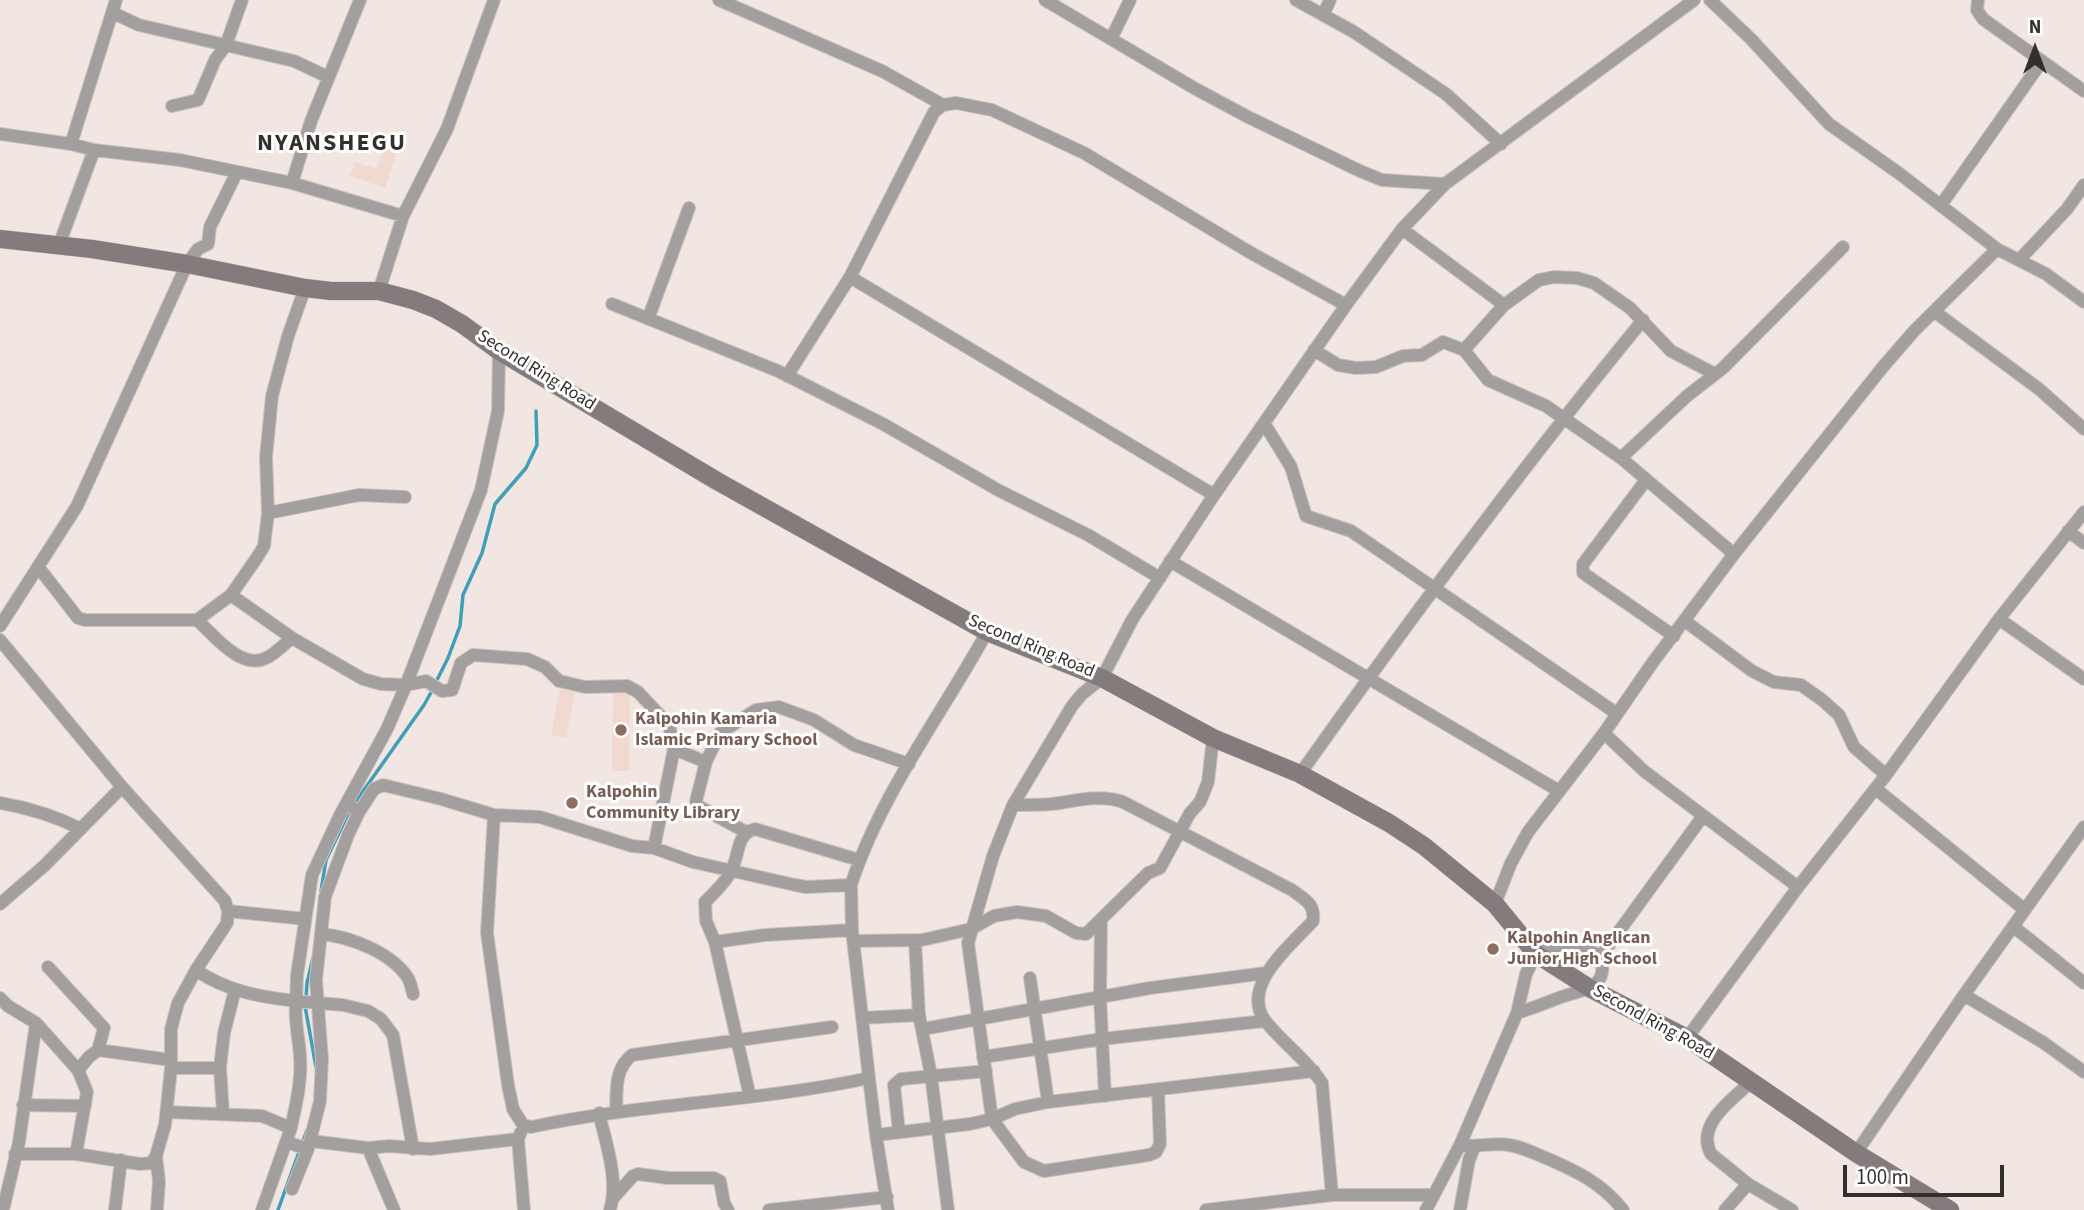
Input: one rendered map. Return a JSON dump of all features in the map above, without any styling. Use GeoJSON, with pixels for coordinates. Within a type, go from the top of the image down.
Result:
{"type":"FeatureCollection","features":[{"type":"Feature","properties":{"kind":"street"},"geometry":{"type":"LineString","coordinates":[[71,144],[116,0]]}},
{"type":"Feature","properties":{"kind":"street"},"geometry":{"type":"LineString","coordinates":[[172,106],[198,100],[215,60],[226,45],[242,0]]}},
{"type":"Feature","properties":{"kind":"street"},"geometry":{"type":"LineString","coordinates":[[292,183],[328,77],[360,0]]}},
{"type":"Feature","properties":{"kind":"street"},"geometry":{"type":"LineString","coordinates":[[379,291],[403,216],[447,129],[494,0]]}},
{"type":"Feature","properties":{"kind":"street"},"geometry":{"type":"LineString","coordinates":[[719,0],[882,71],[943,104],[956,103],[992,110],[1084,153],[1251,253],[1346,304]]}},
{"type":"Feature","properties":{"kind":"street"},"geometry":{"type":"LineString","coordinates":[[1045,0],[1248,117],[1371,175],[1382,180],[1445,184]]}},
{"type":"Feature","properties":{"kind":"street"},"geometry":{"type":"LineString","coordinates":[[1111,39],[1130,0]]}},
{"type":"Feature","properties":{"kind":"street"},"geometry":{"type":"LineString","coordinates":[[1296,0],[1354,32],[1446,94],[1501,144]]}},
{"type":"Feature","properties":{"kind":"street"},"geometry":{"type":"LineString","coordinates":[[1323,15],[1330,0]]}},
{"type":"Feature","properties":{"kind":"street"},"geometry":{"type":"LineString","coordinates":[[1158,1089],[1160,1144],[1156,1152],[1149,1155],[1044,1171],[1024,1162],[992,1119],[969,951],[971,929],[993,856],[1013,805],[1072,706],[1102,678],[1132,620],[1214,495],[1346,304],[1402,229],[1445,184],[1694,0]]}},
{"type":"Feature","properties":{"kind":"street"},"geometry":{"type":"LineString","coordinates":[[1710,0],[1751,39],[1829,124],[1997,249],[2046,274],[2084,302]]}},
{"type":"Feature","properties":{"kind":"street"},"geometry":{"type":"LineString","coordinates":[[1978,0],[1977,10],[1983,19],[2084,91]]}},
{"type":"Feature","properties":{"kind":"street"},"geometry":{"type":"LineString","coordinates":[[113,13],[139,25],[293,61],[328,77]]}},
{"type":"Feature","properties":{"kind":"street"},"geometry":{"type":"LineString","coordinates":[[1941,205],[2042,61]]}},
{"type":"Feature","properties":{"kind":"street"},"geometry":{"type":"LineString","coordinates":[[788,376],[850,277],[934,112],[943,104]]}},
{"type":"Feature","properties":{"kind":"street"},"geometry":{"type":"LineString","coordinates":[[0,134],[94,150],[180,160],[292,183],[403,216]]}},
{"type":"Feature","properties":{"kind":"street"},"geometry":{"type":"LineString","coordinates":[[59,245],[94,150]]}},
{"type":"Feature","properties":{"kind":"street"},"geometry":{"type":"LineString","coordinates":[[0,626],[39,568],[85,489],[187,264],[198,249],[208,244],[210,226],[237,172]]}},
{"type":"Feature","properties":{"kind":"street"},"geometry":{"type":"LineString","coordinates":[[2020,260],[2067,209],[2084,185]]}},
{"type":"Feature","properties":{"kind":"street"},"geometry":{"type":"LineString","coordinates":[[648,319],[688,208]]}},
{"type":"Feature","properties":{"kind":"street"},"geometry":{"type":"LineString","coordinates":[[1402,229],[1504,305]]}},
{"type":"Feature","properties":{"kind":"street","name":"Second Ring Road"},"geometry":{"type":"LineString","coordinates":[[0,239],[187,264],[305,288],[379,291],[436,309],[499,351],[717,481],[987,632],[1102,678],[1213,738],[1300,774],[1390,823],[1435,855],[1495,904],[1536,954],[1591,989],[1687,1038],[1856,1153],[1951,1210]]}},
{"type":"Feature","properties":{"kind":"street"},"geometry":{"type":"LineString","coordinates":[[1621,458],[1760,332],[1790,298],[1843,247]]}},
{"type":"Feature","properties":{"kind":"street"},"geometry":{"type":"LineString","coordinates":[[1495,904],[1511,863],[1528,832],[1604,733],[1734,554],[1882,368],[1914,331],[1997,249]]}},
{"type":"Feature","properties":{"kind":"street"},"geometry":{"type":"LineString","coordinates":[[850,277],[1214,495]]}},
{"type":"Feature","properties":{"kind":"street"},"geometry":{"type":"LineString","coordinates":[[1464,350],[1504,305],[1539,280],[1554,277],[1577,278],[1594,283],[1643,320],[1671,351],[1715,374]]}},
{"type":"Feature","properties":{"kind":"street"},"geometry":{"type":"LineString","coordinates":[[39,568],[78,618],[85,620],[197,620],[231,595],[264,546],[268,513],[266,457],[270,408],[288,336],[305,288]]}},
{"type":"Feature","properties":{"kind":"street"},"geometry":{"type":"LineString","coordinates":[[612,304],[788,376],[883,424],[998,490],[1088,535],[1160,578]]}},
{"type":"Feature","properties":{"kind":"street"},"geometry":{"type":"LineString","coordinates":[[1935,312],[2039,389],[2084,429]]}},
{"type":"Feature","properties":{"kind":"street"},"geometry":{"type":"LineString","coordinates":[[1300,774],[1368,678],[1563,418],[1643,320]]}},
{"type":"Feature","properties":{"kind":"street"},"geometry":{"type":"LineString","coordinates":[[1314,350],[1338,365],[1356,368],[1376,367],[1403,356],[1422,355],[1443,342],[1464,350],[1488,380],[1546,407],[1621,458],[1734,554]]}},
{"type":"Feature","properties":{"kind":"street"},"geometry":{"type":"LineString","coordinates":[[262,1210],[300,1145],[320,1101],[322,1059],[297,975],[312,875],[352,808],[406,685],[481,490],[498,411],[499,351]]}},
{"type":"Feature","properties":{"kind":"street"},"geometry":{"type":"LineString","coordinates":[[1264,424],[1292,467],[1306,516],[1351,531],[1616,713]]}},
{"type":"Feature","properties":{"kind":"street"},"geometry":{"type":"LineString","coordinates":[[1646,480],[1583,564],[1582,569],[1583,573],[1674,636]]}},
{"type":"Feature","properties":{"kind":"street"},"geometry":{"type":"LineString","coordinates":[[268,513],[359,495],[405,497]]}},
{"type":"Feature","properties":{"kind":"street"},"geometry":{"type":"LineString","coordinates":[[1687,1038],[1798,887],[1876,789],[1999,619],[2084,512]]}},
{"type":"Feature","properties":{"kind":"street"},"geometry":{"type":"LineString","coordinates":[[2068,531],[2084,543]]}},
{"type":"Feature","properties":{"kind":"street"},"geometry":{"type":"LineString","coordinates":[[1171,561],[1559,791]]}},
{"type":"Feature","properties":{"kind":"street"},"geometry":{"type":"LineString","coordinates":[[231,595],[292,638],[363,679],[381,684],[406,685],[426,681],[442,691],[452,690],[461,663],[473,655],[527,659],[545,667],[559,681],[585,687],[627,686],[638,691],[669,725],[674,749],[654,848]]}},
{"type":"Feature","properties":{"kind":"street"},"geometry":{"type":"LineString","coordinates":[[1999,619],[2084,680]]}},
{"type":"Feature","properties":{"kind":"street"},"geometry":{"type":"LineString","coordinates":[[197,620],[236,655],[251,661],[265,659],[292,638]]}},
{"type":"Feature","properties":{"kind":"street"},"geometry":{"type":"LineString","coordinates":[[1685,621],[1752,671],[1774,682],[1801,685],[1821,699],[1839,715],[1854,747],[1886,775]]}},
{"type":"Feature","properties":{"kind":"street"},"geometry":{"type":"LineString","coordinates":[[769,1210],[888,1203],[869,1079],[853,935],[851,885],[859,860],[909,764],[987,632]]}},
{"type":"Feature","properties":{"kind":"street"},"geometry":{"type":"LineString","coordinates":[[0,640],[121,787],[225,901],[228,911],[227,923],[178,1003],[171,1029],[168,1112],[156,1157],[158,1210]]}},
{"type":"Feature","properties":{"kind":"street"},"geometry":{"type":"LineString","coordinates":[[746,832],[698,806],[696,801],[706,762],[720,733],[756,710],[779,707],[814,719],[854,745],[909,764]]}},
{"type":"Feature","properties":{"kind":"street"},"geometry":{"type":"LineString","coordinates":[[1604,733],[1644,771],[1798,887]]}},
{"type":"Feature","properties":{"kind":"street"},"geometry":{"type":"LineString","coordinates":[[715,942],[765,935],[853,935],[915,940],[971,929],[994,916],[1017,912],[1046,916],[1076,933],[1086,934],[1148,873],[1160,868],[1190,813],[1200,802],[1208,782],[1213,738]]}},
{"type":"Feature","properties":{"kind":"street"},"geometry":{"type":"LineString","coordinates":[[674,749],[706,762]]}},
{"type":"Feature","properties":{"kind":"street"},"geometry":{"type":"LineString","coordinates":[[290,1128],[300,1080],[300,1055],[295,1026],[316,980],[325,897],[348,835],[352,808],[374,789],[383,785],[494,815],[540,817],[632,846],[654,848],[731,872],[806,887],[851,885]]}},
{"type":"Feature","properties":{"kind":"street"},"geometry":{"type":"LineString","coordinates":[[0,904],[44,866],[121,787]]}},
{"type":"Feature","properties":{"kind":"street"},"geometry":{"type":"LineString","coordinates":[[1876,789],[2025,910]]}},
{"type":"Feature","properties":{"kind":"street"},"geometry":{"type":"LineString","coordinates":[[1013,805],[1113,798],[1292,890],[1311,904],[1314,911],[1313,920],[1266,973],[1257,994],[1257,1003],[1264,1021],[1314,1071],[1322,1083],[1332,1195]]}},
{"type":"Feature","properties":{"kind":"street"},"geometry":{"type":"LineString","coordinates":[[0,803],[57,817],[81,829]]}},
{"type":"Feature","properties":{"kind":"street"},"geometry":{"type":"LineString","coordinates":[[494,815],[487,933],[508,1085],[513,1109],[523,1125],[531,1127],[599,1113],[750,1097],[869,1079]]}},
{"type":"Feature","properties":{"kind":"street"},"geometry":{"type":"LineString","coordinates":[[1601,956],[1703,816]]}},
{"type":"Feature","properties":{"kind":"street"},"geometry":{"type":"LineString","coordinates":[[1856,1153],[2084,827]]}},
{"type":"Feature","properties":{"kind":"street"},"geometry":{"type":"LineString","coordinates":[[750,1097],[715,942],[706,921],[705,902],[731,872],[742,837],[746,832],[755,829],[859,860]]}},
{"type":"Feature","properties":{"kind":"street"},"geometry":{"type":"LineString","coordinates":[[228,911],[305,919]]}},
{"type":"Feature","properties":{"kind":"street"},"geometry":{"type":"LineString","coordinates":[[1101,920],[1100,997],[1105,1096]]}},
{"type":"Feature","properties":{"kind":"street"},"geometry":{"type":"LineString","coordinates":[[2014,927],[2084,983]]}},
{"type":"Feature","properties":{"kind":"street"},"geometry":{"type":"LineString","coordinates":[[322,934],[341,936],[368,946],[408,978],[413,994]]}},
{"type":"Feature","properties":{"kind":"street"},"geometry":{"type":"LineString","coordinates":[[915,940],[919,1015],[931,1075],[948,1210]]}},
{"type":"Feature","properties":{"kind":"street"},"geometry":{"type":"LineString","coordinates":[[1426,1210],[1460,1145],[1517,1013],[1526,974],[1536,954],[1566,943],[1584,947],[1601,956],[1604,966],[1602,975],[1591,989],[1517,1013]]}},
{"type":"Feature","properties":{"kind":"street"},"geometry":{"type":"LineString","coordinates":[[48,967],[104,1028],[98,1050],[89,1056],[78,1070]]}},
{"type":"Feature","properties":{"kind":"street"},"geometry":{"type":"LineString","coordinates":[[196,970],[235,990],[265,998],[368,1011],[381,1018],[393,1035],[412,1149]]}},
{"type":"Feature","properties":{"kind":"street"},"geometry":{"type":"LineString","coordinates":[[923,1029],[1150,988],[1266,973]]}},
{"type":"Feature","properties":{"kind":"street"},"geometry":{"type":"LineString","coordinates":[[1030,978],[1048,1102]]}},
{"type":"Feature","properties":{"kind":"street"},"geometry":{"type":"LineString","coordinates":[[223,1113],[220,1068],[224,1033],[235,990]]}},
{"type":"Feature","properties":{"kind":"street"},"geometry":{"type":"LineString","coordinates":[[1964,995],[2044,1042],[2084,1072]]}},
{"type":"Feature","properties":{"kind":"street"},"geometry":{"type":"LineString","coordinates":[[0,998],[36,1023],[78,1070],[87,1092],[76,1154]]}},
{"type":"Feature","properties":{"kind":"street"},"geometry":{"type":"LineString","coordinates":[[862,1018],[919,1015]]}},
{"type":"Feature","properties":{"kind":"street"},"geometry":{"type":"LineString","coordinates":[[983,1056],[1102,1039],[1264,1021]]}},
{"type":"Feature","properties":{"kind":"street"},"geometry":{"type":"LineString","coordinates":[[3,1210],[19,1142],[36,1023]]}},
{"type":"Feature","properties":{"kind":"street"},"geometry":{"type":"LineString","coordinates":[[616,1112],[618,1072],[624,1061],[632,1055],[832,1027]]}},
{"type":"Feature","properties":{"kind":"street"},"geometry":{"type":"LineString","coordinates":[[98,1050],[171,1064],[220,1068]]}},
{"type":"Feature","properties":{"kind":"street"},"geometry":{"type":"LineString","coordinates":[[899,1132],[894,1085],[901,1079],[986,1071]]}},
{"type":"Feature","properties":{"kind":"street"},"geometry":{"type":"LineString","coordinates":[[876,1135],[992,1119],[1014,1109],[1048,1102],[1314,1071]]}},
{"type":"Feature","properties":{"kind":"street"},"geometry":{"type":"LineString","coordinates":[[1752,1081],[1721,1109],[1707,1135],[1707,1147],[1711,1154],[1748,1184],[1792,1210]]}},
{"type":"Feature","properties":{"kind":"street"},"geometry":{"type":"LineString","coordinates":[[23,1105],[85,1106]]}},
{"type":"Feature","properties":{"kind":"street"},"geometry":{"type":"LineString","coordinates":[[168,1112],[262,1116],[290,1128],[300,1145],[292,1189]]}},
{"type":"Feature","properties":{"kind":"street"},"geometry":{"type":"LineString","coordinates":[[599,1113],[611,1166],[612,1204]]}},
{"type":"Feature","properties":{"kind":"street"},"geometry":{"type":"LineString","coordinates":[[523,1125],[518,1139],[524,1210]]}},
{"type":"Feature","properties":{"kind":"street"},"geometry":{"type":"LineString","coordinates":[[300,1145],[430,1149],[518,1139]]}},
{"type":"Feature","properties":{"kind":"street"},"geometry":{"type":"LineString","coordinates":[[1460,1145],[1474,1148],[1499,1144],[1521,1147],[1581,1174],[1612,1196],[1623,1210]]}},
{"type":"Feature","properties":{"kind":"street"},"geometry":{"type":"LineString","coordinates":[[368,1148],[394,1210]]}},
{"type":"Feature","properties":{"kind":"street"},"geometry":{"type":"LineString","coordinates":[[1460,1210],[1469,1160],[1474,1148]]}},
{"type":"Feature","properties":{"kind":"street"},"geometry":{"type":"LineString","coordinates":[[15,1154],[76,1154],[140,1164],[150,1163],[156,1157]]}},
{"type":"Feature","properties":{"kind":"street"},"geometry":{"type":"LineString","coordinates":[[115,1210],[121,1160]]}},
{"type":"Feature","properties":{"kind":"street"},"geometry":{"type":"LineString","coordinates":[[612,1204],[633,1176],[638,1174],[668,1178],[714,1178],[720,1181],[728,1210]]}},
{"type":"Feature","properties":{"kind":"street"},"geometry":{"type":"LineString","coordinates":[[1725,1210],[1748,1184]]}},
{"type":"Feature","properties":{"kind":"street"},"geometry":{"type":"LineString","coordinates":[[1206,1210],[1332,1195],[1434,1195]]}},
{"type":"Feature","properties":{"kind":"shaded area"},"geometry":{"type":"Polygon","coordinates":[[[365,131],[400,143],[385,188],[350,176],[355,162],[377,169],[382,153],[360,145],[365,131]]]}},
{"type":"Feature","properties":{"kind":"shaded area"},"geometry":{"type":"Polygon","coordinates":[[[560,689],[575,692],[566,738],[551,735],[560,689]]]}},
{"type":"Feature","properties":{"kind":"shaded area","name":"Kalpohin Kamaria Islamic Primary School"},"geometry":{"type":"Polygon","coordinates":[[[613,689],[630,689],[629,771],[612,771],[613,689]]]}},
{"type":"Feature","properties":{"kind":"waterway"},"geometry":{"type":"LineString","coordinates":[[436,682],[460,626],[463,595],[482,553],[495,504],[526,468],[537,445],[536,411]]}},
{"type":"Feature","properties":{"kind":"waterway"},"geometry":{"type":"LineString","coordinates":[[354,804],[433,689]]}},
{"type":"Feature","properties":{"kind":"waterway"},"geometry":{"type":"LineString","coordinates":[[321,891],[326,860],[350,810]]}},
{"type":"Feature","properties":{"kind":"waterway"},"geometry":{"type":"LineString","coordinates":[[306,998],[313,958]]}},
{"type":"Feature","properties":{"kind":"waterway"},"geometry":{"type":"LineString","coordinates":[[305,1006],[316,1067]]}},
{"type":"Feature","properties":{"kind":"waterway"},"geometry":{"type":"LineString","coordinates":[[278,1210],[307,1130]]}},
{"type":"Feature","properties":{"kind":"place","name":"Kalpohin Kamaria Islamic Primary School"},"geometry":{"type":"Point","coordinates":[621,730]}},
{"type":"Feature","properties":{"kind":"place","name":"Kalpohin Community Library"},"geometry":{"type":"Point","coordinates":[572,803]}},
{"type":"Feature","properties":{"kind":"place","name":"Kalpohin Anglican Junior High School"},"geometry":{"type":"Point","coordinates":[1493,949]}},
{"type":"Feature","properties":{"kind":"district","name":"NYANSHEGU"},"geometry":{"type":"Point","coordinates":[332,145]}}]}
